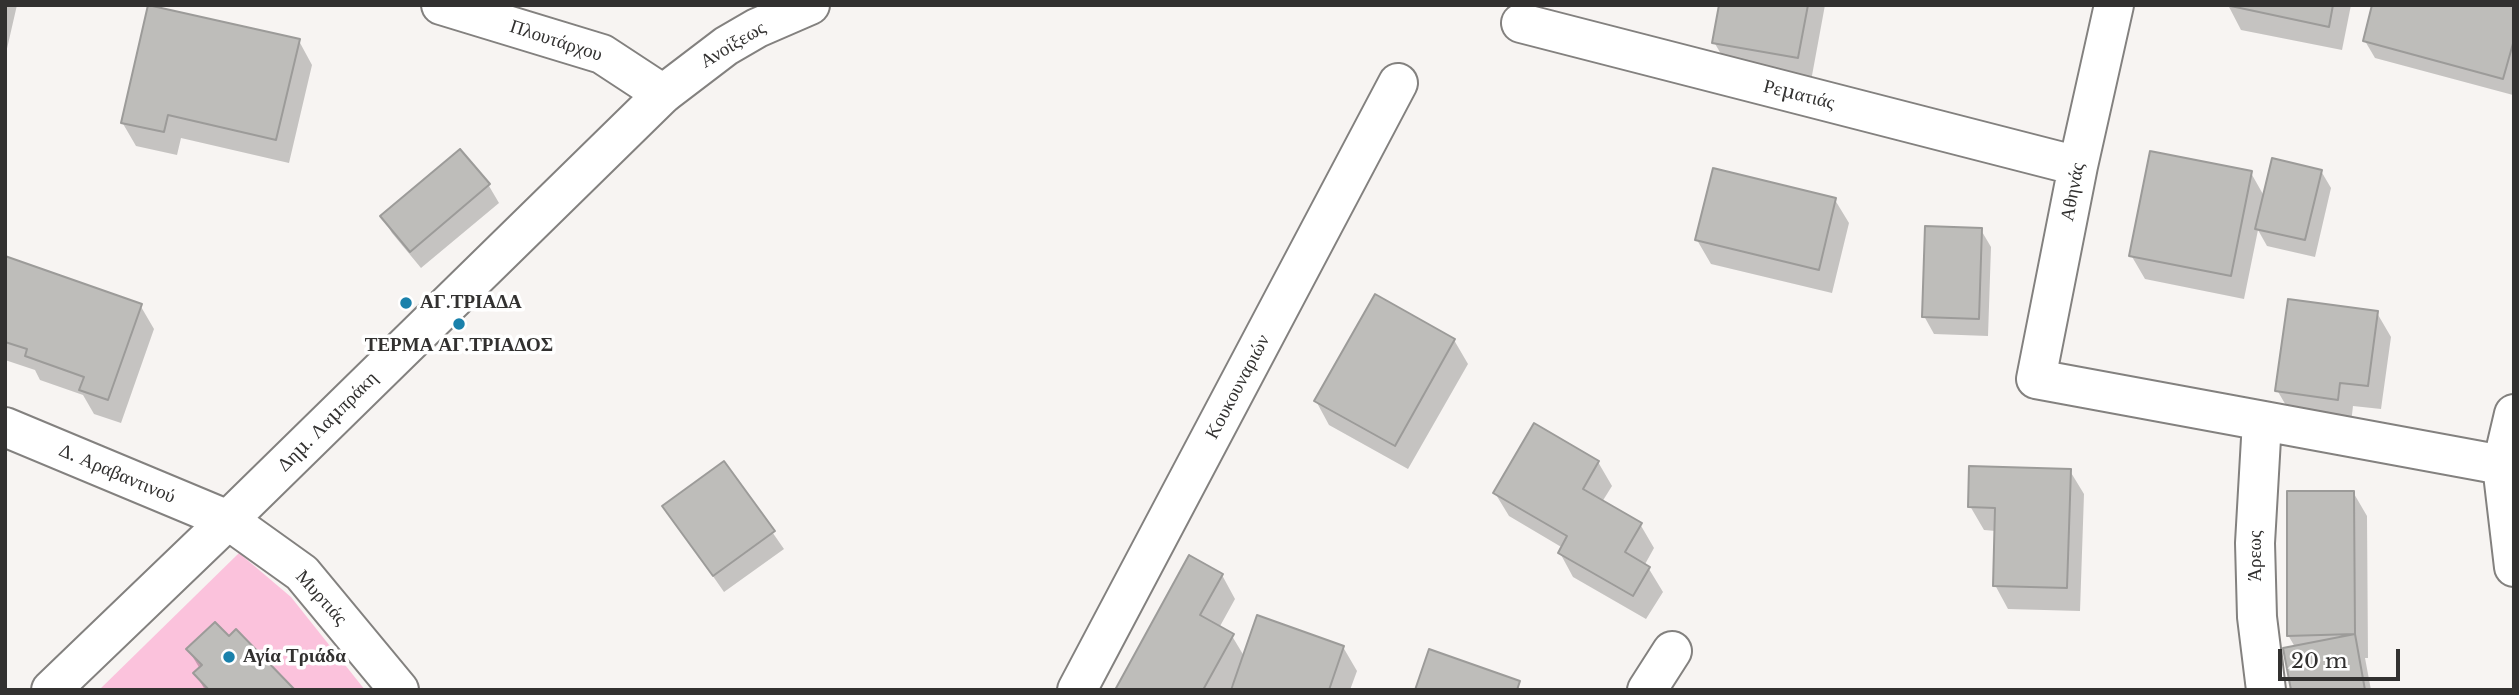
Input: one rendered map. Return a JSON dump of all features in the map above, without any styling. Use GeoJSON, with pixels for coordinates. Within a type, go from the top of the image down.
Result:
{"type":"FeatureCollection","features":[{"type":"Feature","properties":{"kind":"street","name":"Πλουτάρχου"},"geometry":{"type":"LineString","coordinates":[[441,5],[602,54],[663,94]]}},
{"type":"Feature","properties":{"kind":"street","name":"Ανοίξεως"},"geometry":{"type":"LineString","coordinates":[[663,94],[726,46],[757,28],[810,5]]}},
{"type":"Feature","properties":{"kind":"street","name":"Αθηνάς"},"geometry":{"type":"LineString","coordinates":[[2114,5],[2078,166],[2036,379],[2262,421]]}},
{"type":"Feature","properties":{"kind":"street","name":"Ρεματιάς"},"geometry":{"type":"LineString","coordinates":[[1521,23],[2078,166]]}},
{"type":"Feature","properties":{"kind":"street","name":"Κουκουναριών"},"geometry":{"type":"LineString","coordinates":[[1077,690],[1398,83]]}},
{"type":"Feature","properties":{"kind":"street","name":"Δημ. Λαμπράκη"},"geometry":{"type":"LineString","coordinates":[[51,690],[663,94]]}},
{"type":"Feature","properties":{"kind":"street"},"geometry":{"type":"LineString","coordinates":[[2514,414],[2502,465],[2514,567]]}},
{"type":"Feature","properties":{"kind":"street"},"geometry":{"type":"LineString","coordinates":[[2262,421],[2502,465]]}},
{"type":"Feature","properties":{"kind":"street","name":"Άρεως"},"geometry":{"type":"LineString","coordinates":[[2262,421],[2255,543],[2257,617],[2266,690]]}},
{"type":"Feature","properties":{"kind":"street","name":"Δ. Αραβαντινού"},"geometry":{"type":"LineString","coordinates":[[5,427],[228,520]]}},
{"type":"Feature","properties":{"kind":"street","name":"Μυρτιάς"},"geometry":{"type":"LineString","coordinates":[[228,520],[302,573],[399,690]]}},
{"type":"Feature","properties":{"kind":"street"},"geometry":{"type":"LineString","coordinates":[[1647,690],[1672,651]]}},
{"type":"Feature","properties":{"kind":"shaded area"},"geometry":{"type":"Polygon","coordinates":[[[239,553],[291,597],[365,690],[99,690],[239,553]]]}},
{"type":"Feature","properties":{"kind":"building"},"geometry":{"type":"Polygon","coordinates":[[[148,5],[300,39],[276,140],[168,115],[164,132],[121,123],[148,5]]]}},
{"type":"Feature","properties":{"kind":"building"},"geometry":{"type":"Polygon","coordinates":[[[1719,5],[1808,5],[1798,58],[1712,43],[1719,5]]]}},
{"type":"Feature","properties":{"kind":"building"},"geometry":{"type":"Polygon","coordinates":[[[2226,5],[2333,5],[2329,27],[2226,5]]]}},
{"type":"Feature","properties":{"kind":"building"},"geometry":{"type":"Polygon","coordinates":[[[2372,5],[2514,5],[2514,40],[2503,79],[2363,41],[2372,5]]]}},
{"type":"Feature","properties":{"kind":"building"},"geometry":{"type":"Polygon","coordinates":[[[460,149],[490,184],[410,252],[380,216],[460,149]]]}},
{"type":"Feature","properties":{"kind":"building"},"geometry":{"type":"Polygon","coordinates":[[[2150,151],[2252,171],[2231,276],[2129,256],[2150,151]]]}},
{"type":"Feature","properties":{"kind":"building"},"geometry":{"type":"Polygon","coordinates":[[[2272,158],[2322,170],[2305,240],[2255,229],[2272,158]]]}},
{"type":"Feature","properties":{"kind":"building"},"geometry":{"type":"Polygon","coordinates":[[[1713,168],[1836,198],[1819,270],[1695,240],[1713,168]]]}},
{"type":"Feature","properties":{"kind":"building"},"geometry":{"type":"Polygon","coordinates":[[[1925,226],[1982,228],[1979,319],[1922,317],[1925,226]]]}},
{"type":"Feature","properties":{"kind":"building"},"geometry":{"type":"Polygon","coordinates":[[[5,256],[142,304],[108,400],[79,390],[84,377],[25,356],[27,349],[5,342],[5,256]]]}},
{"type":"Feature","properties":{"kind":"building"},"geometry":{"type":"Polygon","coordinates":[[[1375,294],[1455,339],[1395,446],[1314,401],[1375,294]]]}},
{"type":"Feature","properties":{"kind":"building"},"geometry":{"type":"Polygon","coordinates":[[[2288,299],[2378,311],[2368,386],[2340,383],[2338,400],[2275,391],[2288,299]]]}},
{"type":"Feature","properties":{"kind":"building"},"geometry":{"type":"Polygon","coordinates":[[[1534,423],[1599,461],[1583,489],[1642,523],[1625,552],[1650,567],[1633,596],[1558,553],[1567,536],[1493,493],[1534,423]]]}},
{"type":"Feature","properties":{"kind":"building"},"geometry":{"type":"Polygon","coordinates":[[[724,461],[775,531],[713,576],[662,506],[724,461]]]}},
{"type":"Feature","properties":{"kind":"building"},"geometry":{"type":"Polygon","coordinates":[[[1969,466],[2071,469],[2067,588],[1993,586],[1995,508],[1968,507],[1969,466]]]}},
{"type":"Feature","properties":{"kind":"building"},"geometry":{"type":"Polygon","coordinates":[[[2287,491],[2354,491],[2355,634],[2287,636],[2287,491]]]}},
{"type":"Feature","properties":{"kind":"building"},"geometry":{"type":"Polygon","coordinates":[[[1189,555],[1223,574],[1200,615],[1234,634],[1203,690],[1115,690],[1189,555]]]}},
{"type":"Feature","properties":{"kind":"building"},"geometry":{"type":"Polygon","coordinates":[[[1257,615],[1344,646],[1329,690],[1231,690],[1257,615]]]}},
{"type":"Feature","properties":{"kind":"building","name":"Αγία Τριάδα"},"geometry":{"type":"Polygon","coordinates":[[[215,622],[229,636],[236,629],[295,690],[209,690],[193,673],[202,665],[186,649],[215,622]]]}},
{"type":"Feature","properties":{"kind":"building"},"geometry":{"type":"Polygon","coordinates":[[[2355,634],[2365,690],[2291,690],[2283,648],[2355,634]]]}},
{"type":"Feature","properties":{"kind":"building"},"geometry":{"type":"Polygon","coordinates":[[[1429,649],[1520,681],[1517,690],[1415,690],[1429,649]]]}},
{"type":"Feature","properties":{"kind":"place","name":"ΑΓ.ΤΡΙΑΔΑ"},"geometry":{"type":"Point","coordinates":[406,303]}},
{"type":"Feature","properties":{"kind":"place","name":"ΤΕΡΜΑ ΑΓ.ΤΡΙΑΔΟΣ"},"geometry":{"type":"Point","coordinates":[459,324]}},
{"type":"Feature","properties":{"kind":"place","name":"Αγία Τριάδα"},"geometry":{"type":"Point","coordinates":[229,657]}}]}
